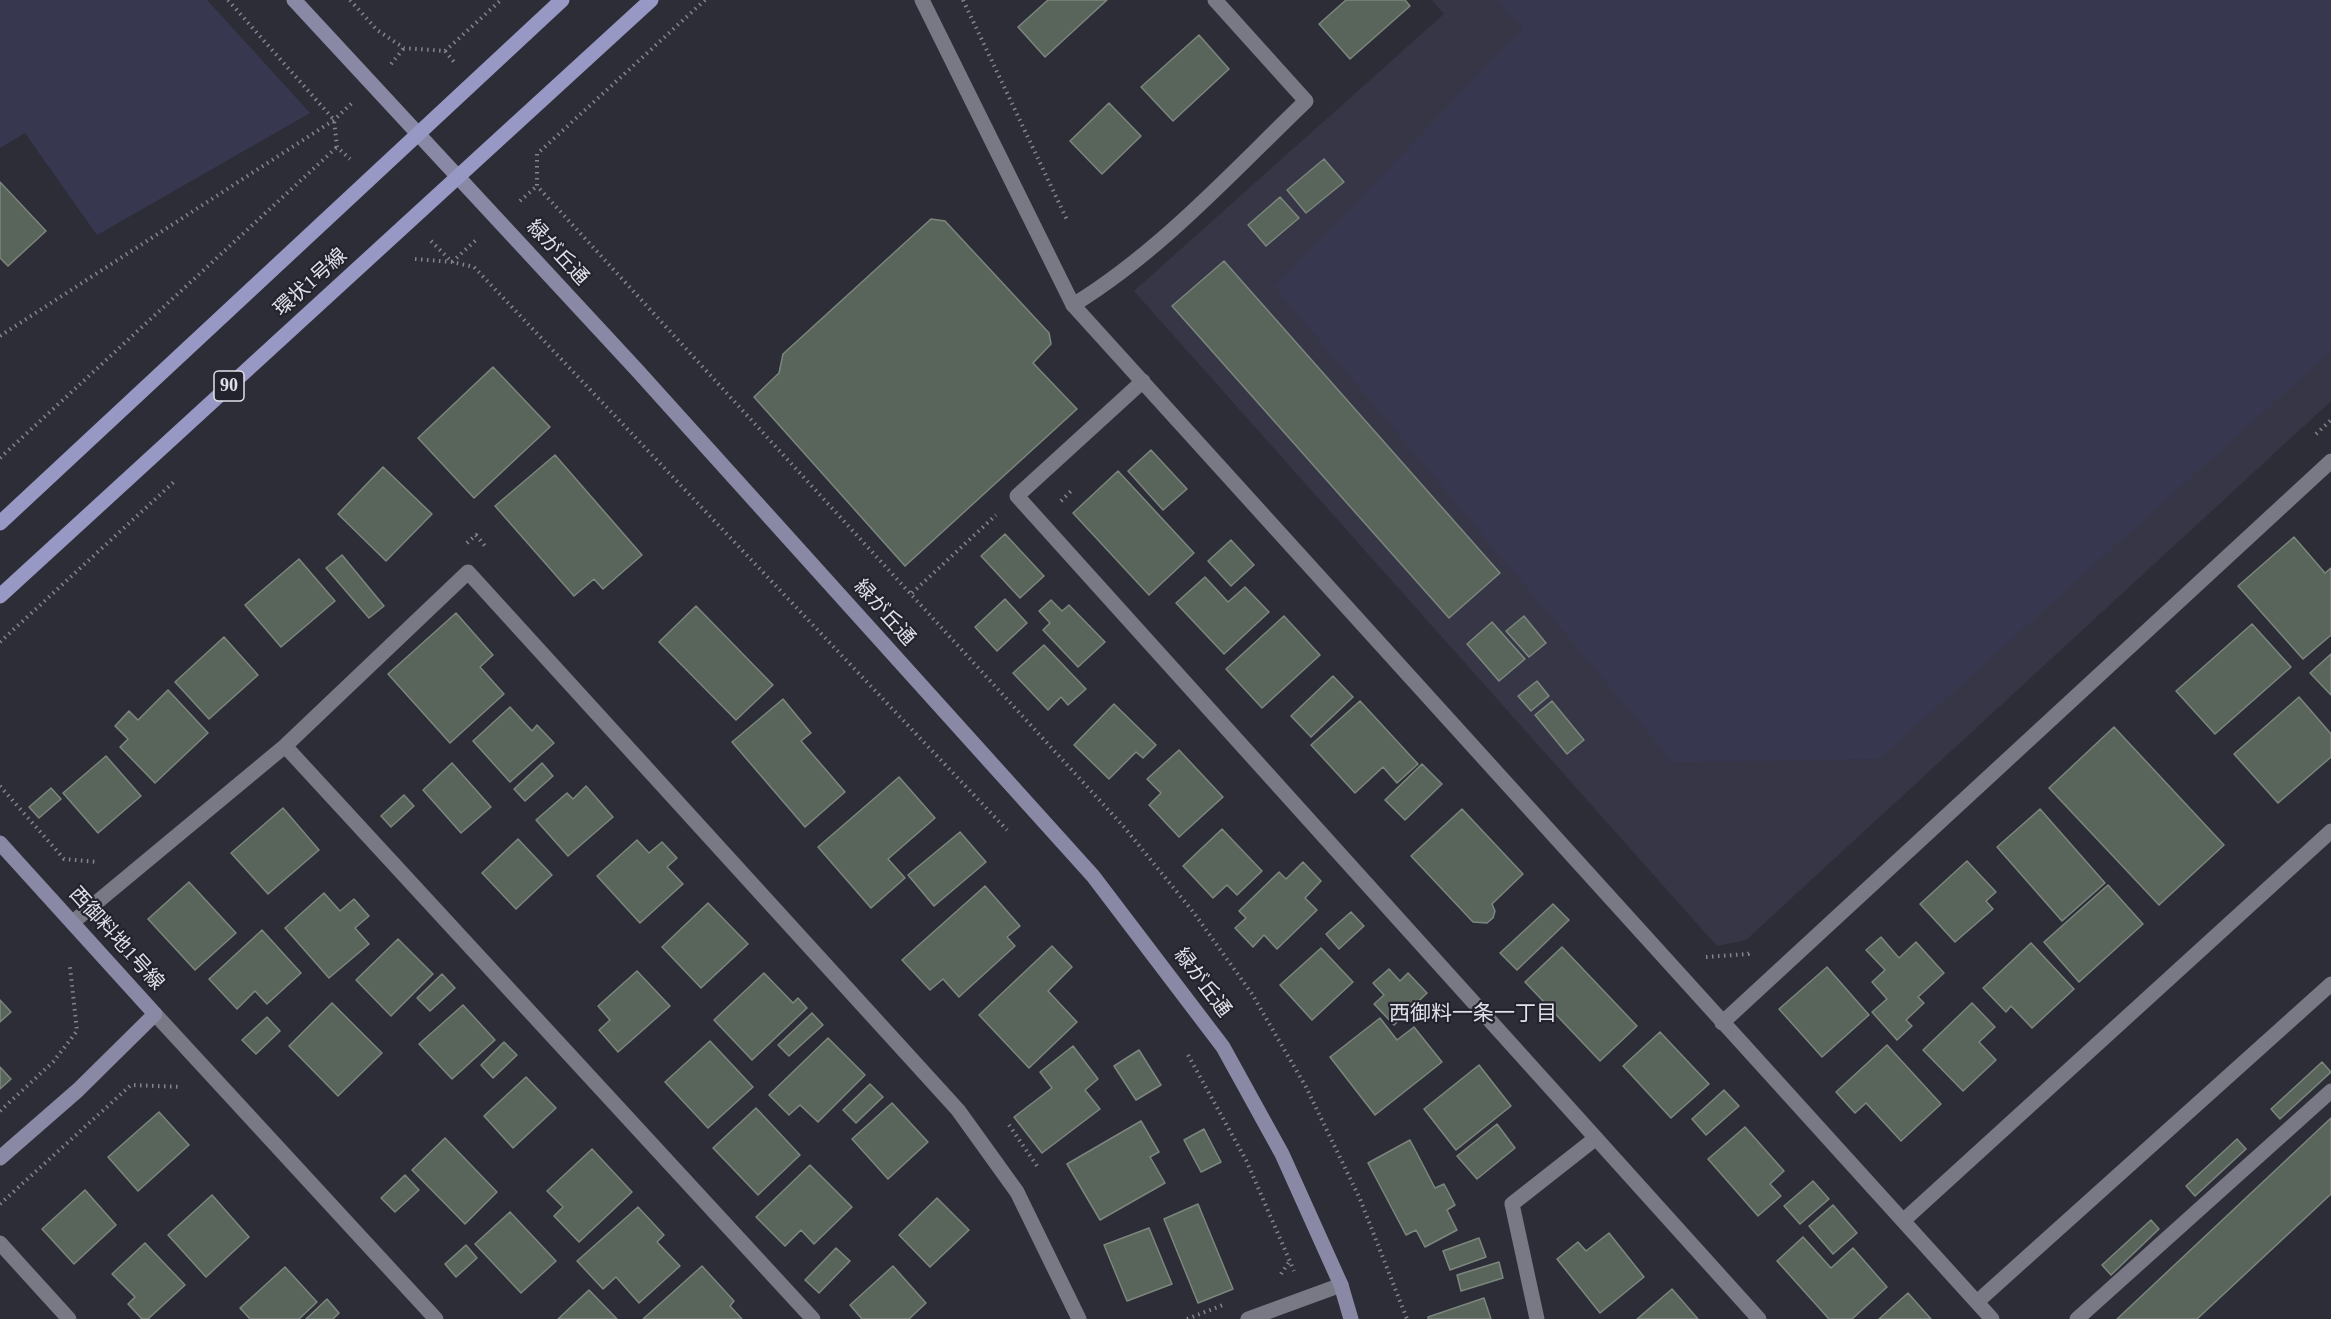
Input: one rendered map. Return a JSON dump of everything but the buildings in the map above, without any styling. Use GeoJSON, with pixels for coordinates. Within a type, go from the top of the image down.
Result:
{"type":"FeatureCollection","features":[{"type":"Feature","properties":{"kind":"main road","name":"環状1号線"},"geometry":{"type":"LineString","coordinates":[[0,523],[562,0]]}},
{"type":"Feature","properties":{"kind":"main road","name":"環状1号線"},"geometry":{"type":"LineString","coordinates":[[0,597],[651,0]]}},
{"type":"Feature","properties":{"kind":"street","name":"緑が丘通"},"geometry":{"type":"LineString","coordinates":[[294,0],[419,132],[652,386],[1093,876],[1223,1047],[1282,1154],[1341,1285],[1351,1319]]}},
{"type":"Feature","properties":{"kind":"street"},"geometry":{"type":"LineString","coordinates":[[922,0],[1073,305],[1992,1319]]}},
{"type":"Feature","properties":{"kind":"street"},"geometry":{"type":"LineString","coordinates":[[1073,305],[1100,289],[1176,227],[1306,101],[1215,0]]}},
{"type":"Feature","properties":{"kind":"street"},"geometry":{"type":"LineString","coordinates":[[1143,381],[1017,496],[1759,1319]]}},
{"type":"Feature","properties":{"kind":"street"},"geometry":{"type":"LineString","coordinates":[[1722,1023],[2331,461]]}},
{"type":"Feature","properties":{"kind":"street"},"geometry":{"type":"LineString","coordinates":[[74,922],[285,746],[468,572],[958,1110],[1017,1192],[1079,1319]]}},
{"type":"Feature","properties":{"kind":"street"},"geometry":{"type":"LineString","coordinates":[[285,746],[813,1319]]}},
{"type":"Feature","properties":{"kind":"street"},"geometry":{"type":"LineString","coordinates":[[1903,1221],[2331,831]]}},
{"type":"Feature","properties":{"kind":"street","name":"西御料地1号線"},"geometry":{"type":"LineString","coordinates":[[0,843],[155,1014],[78,1090],[0,1158]]}},
{"type":"Feature","properties":{"kind":"street"},"geometry":{"type":"LineString","coordinates":[[1977,1302],[2331,984]]}},
{"type":"Feature","properties":{"kind":"street"},"geometry":{"type":"LineString","coordinates":[[155,1014],[436,1319]]}},
{"type":"Feature","properties":{"kind":"street"},"geometry":{"type":"LineString","coordinates":[[2077,1319],[2331,1091]]}},
{"type":"Feature","properties":{"kind":"street"},"geometry":{"type":"LineString","coordinates":[[1537,1319],[1512,1204],[1596,1138]]}},
{"type":"Feature","properties":{"kind":"street"},"geometry":{"type":"LineString","coordinates":[[0,1243],[69,1319]]}},
{"type":"Feature","properties":{"kind":"street"},"geometry":{"type":"LineString","coordinates":[[1248,1319],[1341,1285]]}},
{"type":"Feature","properties":{"kind":"path"},"geometry":{"type":"LineString","coordinates":[[0,458],[337,147],[334,120],[228,0]]}},
{"type":"Feature","properties":{"kind":"path"},"geometry":{"type":"LineString","coordinates":[[350,0],[377,30],[404,48],[445,51],[501,0]]}},
{"type":"Feature","properties":{"kind":"path"},"geometry":{"type":"LineString","coordinates":[[705,0],[537,154],[537,186],[1124,827],[1194,913],[1252,994],[1306,1087],[1360,1199],[1407,1319]]}},
{"type":"Feature","properties":{"kind":"path"},"geometry":{"type":"LineString","coordinates":[[963,0],[1070,224]]}},
{"type":"Feature","properties":{"kind":"path"},"geometry":{"type":"LineString","coordinates":[[0,336],[334,120]]}},
{"type":"Feature","properties":{"kind":"path"},"geometry":{"type":"LineString","coordinates":[[407,266],[415,258],[474,267],[1013,835]]}},
{"type":"Feature","properties":{"kind":"path"},"geometry":{"type":"LineString","coordinates":[[2313,436],[2331,420]]}},
{"type":"Feature","properties":{"kind":"path"},"geometry":{"type":"LineString","coordinates":[[0,642],[182,474]]}},
{"type":"Feature","properties":{"kind":"path"},"geometry":{"type":"LineString","coordinates":[[912,593],[1017,496]]}},
{"type":"Feature","properties":{"kind":"path"},"geometry":{"type":"LineString","coordinates":[[458,551],[476,535],[492,553]]}},
{"type":"Feature","properties":{"kind":"path"},"geometry":{"type":"LineString","coordinates":[[0,786],[64,859],[104,863]]}},
{"type":"Feature","properties":{"kind":"path"},"geometry":{"type":"LineString","coordinates":[[1700,950],[1708,958],[1748,954],[1757,946]]}},
{"type":"Feature","properties":{"kind":"path"},"geometry":{"type":"LineString","coordinates":[[0,1111],[53,1062],[77,1031],[71,968],[63,960]]}},
{"type":"Feature","properties":{"kind":"path"},"geometry":{"type":"LineString","coordinates":[[1186,1051],[1247,1162],[1306,1296]]}},
{"type":"Feature","properties":{"kind":"path"},"geometry":{"type":"LineString","coordinates":[[0,1204],[131,1085],[188,1087]]}},
{"type":"Feature","properties":{"kind":"path"},"geometry":{"type":"LineString","coordinates":[[1008,1124],[1034,1158],[1038,1169]]}},
{"type":"Feature","properties":{"kind":"shaded area"},"geometry":{"type":"Polygon","coordinates":[[[0,0],[207,0],[310,113],[97,235],[25,133],[0,148],[0,0]]]}},
{"type":"Feature","properties":{"kind":"shaded area"},"geometry":{"type":"Polygon","coordinates":[[[1432,0],[2331,0],[2331,401],[1746,940],[1717,946],[1134,291],[1444,14],[1432,0]]]}},
{"type":"Feature","properties":{"kind":"shaded area"},"geometry":{"type":"Polygon","coordinates":[[[1498,0],[2331,0],[2331,351],[1879,759],[1673,762],[1275,287],[1523,28],[1498,0]]]}},
{"type":"Feature","properties":{"kind":"district","name":"西御料一条一丁目"},"geometry":{"type":"Point","coordinates":[1473,1014]}}]}
